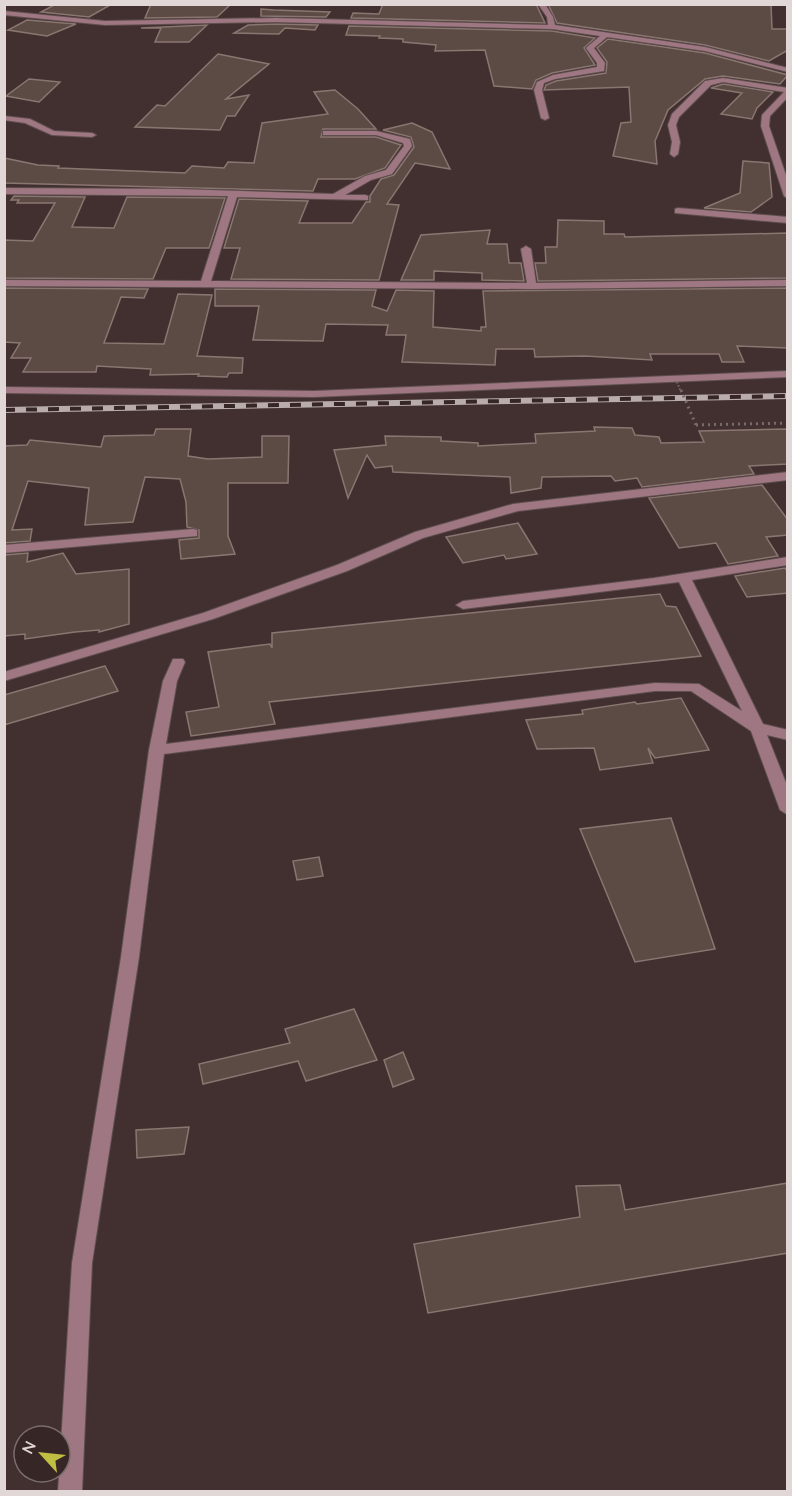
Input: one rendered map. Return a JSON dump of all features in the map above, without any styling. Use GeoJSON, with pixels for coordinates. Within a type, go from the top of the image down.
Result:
{"type":"FeatureCollection","features":[{"type":"Feature","properties":{"kind":"street"},"geometry":{"type":"LineString","coordinates":[[542,4],[550,17],[552,27]]}},
{"type":"Feature","properties":{"kind":"street"},"geometry":{"type":"LineString","coordinates":[[4,13],[29,13],[83,22],[276,20],[552,27],[705,49],[788,70]]}},
{"type":"Feature","properties":{"kind":"street"},"geometry":{"type":"LineString","coordinates":[[545,118],[538,90],[541,82],[553,77],[601,69],[600,63],[590,48],[606,34]]}},
{"type":"Feature","properties":{"kind":"street"},"geometry":{"type":"LineString","coordinates":[[674,154],[676,142],[672,124],[675,116],[708,83],[723,80],[788,91]]}},
{"type":"Feature","properties":{"kind":"street"},"geometry":{"type":"LineString","coordinates":[[788,91],[766,115],[765,126],[788,196]]}},
{"type":"Feature","properties":{"kind":"street"},"geometry":{"type":"LineString","coordinates":[[4,118],[27,121],[52,133],[92,135]]}},
{"type":"Feature","properties":{"kind":"street"},"geometry":{"type":"LineString","coordinates":[[326,132],[375,133],[407,141],[408,146],[389,172],[362,181],[333,198]]}},
{"type":"Feature","properties":{"kind":"street"},"geometry":{"type":"LineString","coordinates":[[4,191],[365,198]]}},
{"type":"Feature","properties":{"kind":"street"},"geometry":{"type":"LineString","coordinates":[[205,284],[233,196]]}},
{"type":"Feature","properties":{"kind":"street"},"geometry":{"type":"LineString","coordinates":[[678,210],[788,220]]}},
{"type":"Feature","properties":{"kind":"street"},"geometry":{"type":"LineString","coordinates":[[526,249],[532,285]]}},
{"type":"Feature","properties":{"kind":"street"},"geometry":{"type":"LineString","coordinates":[[4,283],[532,285],[788,283]]}},
{"type":"Feature","properties":{"kind":"street"},"geometry":{"type":"LineString","coordinates":[[4,390],[314,394],[788,374]]}},
{"type":"Feature","properties":{"kind":"street"},"geometry":{"type":"LineString","coordinates":[[4,677],[208,616],[342,568],[419,535],[517,507],[788,476]]}},
{"type":"Feature","properties":{"kind":"street"},"geometry":{"type":"LineString","coordinates":[[4,549],[193,533]]}},
{"type":"Feature","properties":{"kind":"street"},"geometry":{"type":"LineString","coordinates":[[464,605],[684,578],[788,561]]}},
{"type":"Feature","properties":{"kind":"street"},"geometry":{"type":"LineString","coordinates":[[684,578],[757,728],[788,810]]}},
{"type":"Feature","properties":{"kind":"street"},"geometry":{"type":"LineString","coordinates":[[70,1491],[82,1263],[130,957],[157,750],[170,681],[178,662]]}},
{"type":"Feature","properties":{"kind":"street"},"geometry":{"type":"LineString","coordinates":[[157,750],[655,687],[694,687],[757,728],[788,735]]}},
{"type":"Feature","properties":{"kind":"path"},"geometry":{"type":"LineString","coordinates":[[677,382],[696,425],[788,423]]}},
{"type":"Feature","properties":{"kind":"building"},"geometry":{"type":"Polygon","coordinates":[[[56,4],[112,4],[89,17],[41,12],[56,4]]]}},
{"type":"Feature","properties":{"kind":"building"},"geometry":{"type":"Polygon","coordinates":[[[151,4],[231,4],[217,17],[145,18],[151,4]]]}},
{"type":"Feature","properties":{"kind":"building"},"geometry":{"type":"Polygon","coordinates":[[[383,4],[536,4],[545,23],[351,18],[353,13],[379,14],[383,4]]]}},
{"type":"Feature","properties":{"kind":"building"},"geometry":{"type":"Polygon","coordinates":[[[548,4],[771,4],[772,29],[788,29],[788,50],[769,61],[705,45],[557,23],[548,4]]]}},
{"type":"Feature","properties":{"kind":"building"},"geometry":{"type":"Polygon","coordinates":[[[261,9],[330,12],[326,17],[261,16],[261,9]]]}},
{"type":"Feature","properties":{"kind":"building"},"geometry":{"type":"Polygon","coordinates":[[[27,20],[76,24],[47,36],[8,30],[27,20]]]}},
{"type":"Feature","properties":{"kind":"building"},"geometry":{"type":"Polygon","coordinates":[[[207,25],[189,42],[155,42],[161,28],[141,28],[207,25]]]}},
{"type":"Feature","properties":{"kind":"building"},"geometry":{"type":"Polygon","coordinates":[[[248,25],[318,25],[315,30],[285,28],[279,34],[234,33],[248,25]]]}},
{"type":"Feature","properties":{"kind":"building"},"geometry":{"type":"Polygon","coordinates":[[[349,26],[552,31],[595,38],[584,48],[595,65],[552,73],[536,80],[532,89],[494,86],[485,50],[435,51],[436,45],[403,42],[403,39],[346,35],[349,26]]]}},
{"type":"Feature","properties":{"kind":"building"},"geometry":{"type":"Polygon","coordinates":[[[608,39],[705,53],[788,75],[780,84],[723,76],[705,79],[668,110],[655,141],[657,164],[613,156],[621,123],[631,122],[629,87],[544,90],[546,85],[556,81],[606,73],[607,62],[597,48],[608,39]]]}},
{"type":"Feature","properties":{"kind":"building"},"geometry":{"type":"Polygon","coordinates":[[[218,54],[269,64],[226,99],[249,95],[235,116],[227,116],[220,130],[135,127],[157,105],[165,106],[218,54]]]}},
{"type":"Feature","properties":{"kind":"building"},"geometry":{"type":"Polygon","coordinates":[[[29,79],[60,82],[39,102],[6,96],[29,79]]]}},
{"type":"Feature","properties":{"kind":"building"},"geometry":{"type":"Polygon","coordinates":[[[723,84],[773,92],[757,108],[752,119],[721,114],[742,93],[711,88],[723,84]]]}},
{"type":"Feature","properties":{"kind":"building"},"geometry":{"type":"Polygon","coordinates":[[[335,90],[358,109],[376,129],[323,129],[321,137],[376,137],[401,145],[385,168],[355,179],[318,179],[313,191],[4,183],[4,158],[38,165],[59,166],[58,168],[185,173],[192,166],[224,168],[228,162],[254,163],[262,123],[328,114],[314,92],[335,90]]]}},
{"type":"Feature","properties":{"kind":"building"},"geometry":{"type":"Polygon","coordinates":[[[412,123],[432,132],[450,169],[415,163],[387,204],[399,205],[379,280],[231,279],[240,248],[224,248],[239,199],[308,201],[299,223],[352,223],[366,202],[370,202],[370,196],[381,179],[394,175],[414,147],[411,137],[383,130],[412,123]]]}},
{"type":"Feature","properties":{"kind":"building"},"geometry":{"type":"Polygon","coordinates":[[[743,161],[769,163],[772,197],[751,212],[704,208],[740,193],[743,161]]]}},
{"type":"Feature","properties":{"kind":"building"},"geometry":{"type":"Polygon","coordinates":[[[14,196],[85,197],[72,227],[114,228],[127,197],[225,198],[209,248],[166,248],[153,279],[4,278],[4,240],[33,241],[55,203],[17,203],[19,200],[11,200],[14,196]]]}},
{"type":"Feature","properties":{"kind":"building"},"geometry":{"type":"Polygon","coordinates":[[[558,220],[604,221],[604,234],[624,234],[625,237],[788,233],[788,278],[538,281],[535,263],[546,263],[545,247],[557,247],[558,220]]]}},
{"type":"Feature","properties":{"kind":"building"},"geometry":{"type":"Polygon","coordinates":[[[490,230],[487,244],[507,244],[509,263],[521,263],[524,281],[482,280],[482,273],[434,271],[434,280],[401,280],[421,235],[490,230]]]}},
{"type":"Feature","properties":{"kind":"building"},"geometry":{"type":"Polygon","coordinates":[[[4,288],[148,289],[144,298],[121,297],[104,343],[164,344],[178,294],[212,295],[197,356],[243,358],[242,373],[229,373],[227,377],[198,376],[199,374],[150,375],[151,369],[97,366],[96,372],[23,372],[31,358],[11,358],[20,343],[4,342],[4,288]]]}},
{"type":"Feature","properties":{"kind":"building"},"geometry":{"type":"Polygon","coordinates":[[[788,288],[788,348],[737,346],[744,362],[722,362],[719,354],[650,354],[652,360],[585,356],[535,357],[534,349],[496,349],[495,365],[402,362],[406,335],[386,335],[388,325],[326,324],[323,341],[253,340],[259,306],[215,306],[215,289],[376,290],[372,306],[387,311],[396,290],[434,291],[433,327],[481,331],[481,327],[486,327],[483,291],[788,288]]]}},
{"type":"Feature","properties":{"kind":"building"},"geometry":{"type":"Polygon","coordinates":[[[594,427],[632,428],[635,435],[659,437],[661,443],[704,442],[699,431],[788,429],[788,464],[749,466],[754,474],[642,487],[637,478],[615,481],[611,476],[542,477],[541,488],[511,493],[510,477],[393,472],[392,466],[375,468],[367,455],[348,498],[334,450],[386,445],[385,436],[441,437],[441,441],[478,443],[478,446],[536,443],[535,434],[595,431],[594,427]]]}},
{"type":"Feature","properties":{"kind":"building"},"geometry":{"type":"Polygon","coordinates":[[[156,429],[191,429],[188,456],[208,459],[262,457],[262,436],[289,436],[288,483],[228,483],[228,536],[235,554],[181,559],[179,540],[199,538],[199,530],[187,527],[186,502],[180,479],[145,477],[133,522],[85,525],[89,488],[28,481],[12,530],[32,529],[30,541],[4,543],[4,446],[27,445],[30,440],[101,447],[104,436],[154,435],[156,429]]]}},
{"type":"Feature","properties":{"kind":"building"},"geometry":{"type":"Polygon","coordinates":[[[762,485],[788,520],[788,535],[766,537],[778,556],[728,564],[716,543],[679,548],[649,498],[762,485]]]}},
{"type":"Feature","properties":{"kind":"building"},"geometry":{"type":"Polygon","coordinates":[[[518,523],[537,554],[506,559],[504,555],[463,563],[446,537],[518,523]]]}},
{"type":"Feature","properties":{"kind":"building"},"geometry":{"type":"Polygon","coordinates":[[[28,553],[27,562],[63,553],[76,574],[129,569],[129,624],[99,632],[99,630],[75,632],[25,639],[25,634],[4,636],[4,555],[28,553]]]}},
{"type":"Feature","properties":{"kind":"building"},"geometry":{"type":"Polygon","coordinates":[[[785,568],[788,572],[788,593],[747,597],[735,576],[785,568]]]}},
{"type":"Feature","properties":{"kind":"building"},"geometry":{"type":"Polygon","coordinates":[[[660,594],[666,606],[676,607],[701,656],[269,702],[275,724],[191,736],[186,712],[219,707],[208,652],[270,644],[272,648],[272,633],[660,594]]]}},
{"type":"Feature","properties":{"kind":"building"},"geometry":{"type":"Polygon","coordinates":[[[105,666],[118,691],[4,725],[4,695],[105,666]]]}},
{"type":"Feature","properties":{"kind":"building"},"geometry":{"type":"Polygon","coordinates":[[[681,698],[709,750],[655,758],[648,748],[653,763],[600,770],[594,748],[537,749],[526,720],[583,714],[582,710],[635,702],[637,704],[681,698]]]}},
{"type":"Feature","properties":{"kind":"building"},"geometry":{"type":"Polygon","coordinates":[[[671,818],[715,949],[635,962],[580,829],[671,818]]]}},
{"type":"Feature","properties":{"kind":"building"},"geometry":{"type":"Polygon","coordinates":[[[319,857],[323,876],[297,880],[293,861],[319,857]]]}},
{"type":"Feature","properties":{"kind":"building"},"geometry":{"type":"Polygon","coordinates":[[[354,1009],[377,1060],[306,1081],[298,1061],[203,1084],[199,1064],[290,1043],[285,1029],[354,1009]]]}},
{"type":"Feature","properties":{"kind":"building"},"geometry":{"type":"Polygon","coordinates":[[[403,1052],[414,1079],[393,1087],[384,1060],[403,1052]]]}},
{"type":"Feature","properties":{"kind":"building"},"geometry":{"type":"Polygon","coordinates":[[[189,1127],[184,1154],[137,1158],[136,1130],[189,1127]]]}},
{"type":"Feature","properties":{"kind":"building"},"geometry":{"type":"Polygon","coordinates":[[[788,1183],[788,1253],[428,1313],[414,1244],[580,1217],[576,1186],[620,1185],[625,1210],[788,1183]]]}},
{"type":"Feature","properties":{"kind":"railway"},"geometry":{"type":"LineString","coordinates":[[4,410],[788,396]]}}]}
